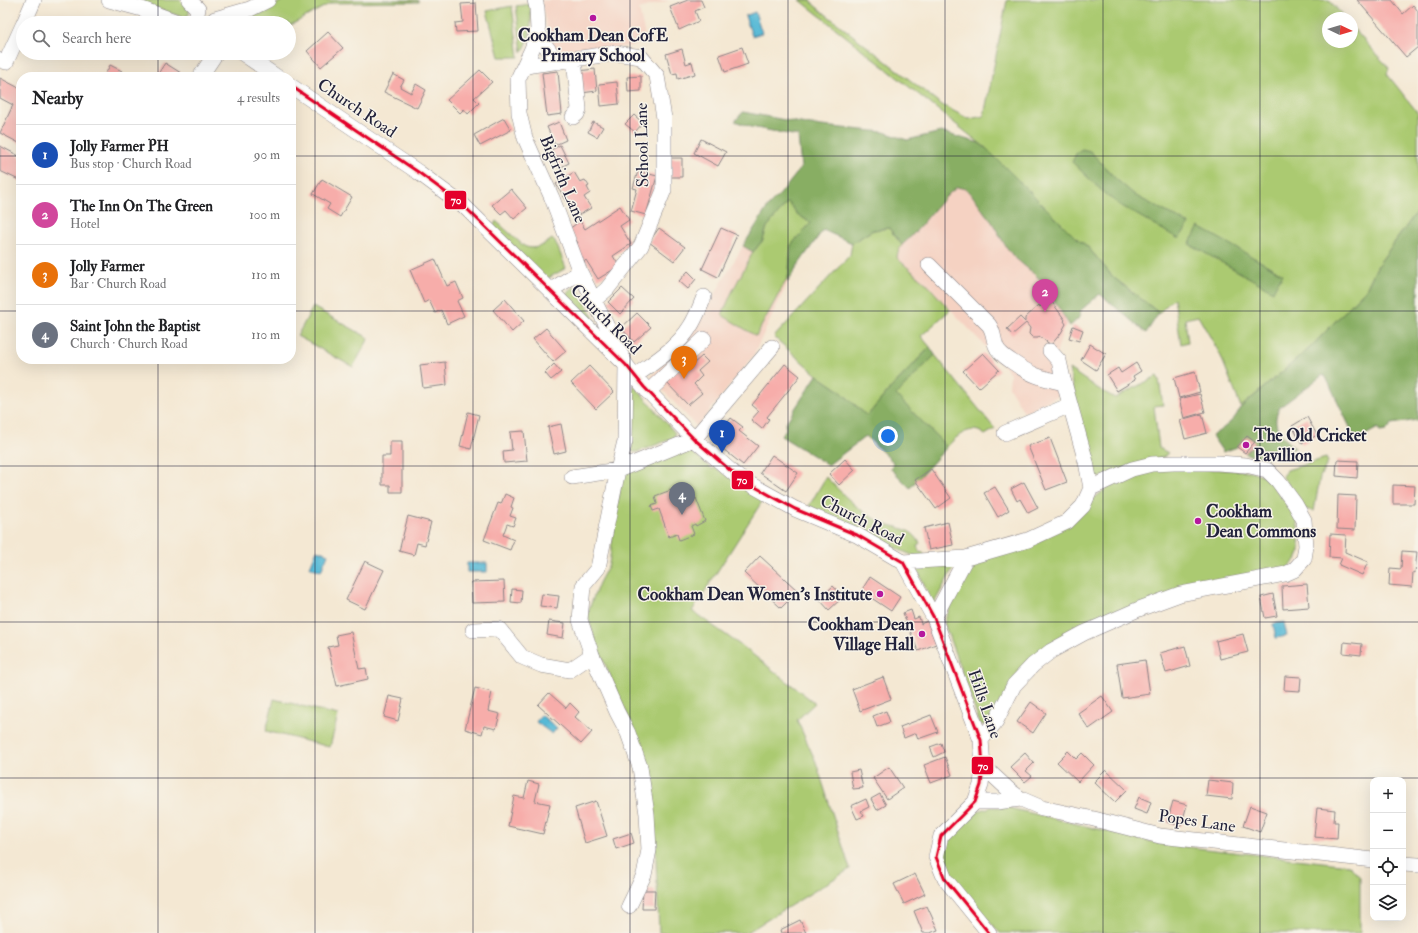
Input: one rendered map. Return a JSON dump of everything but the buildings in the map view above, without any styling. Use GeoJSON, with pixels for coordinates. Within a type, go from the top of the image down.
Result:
{"type":"FeatureCollection","features":[{"type":"Feature","properties":{"kind":"street"},"geometry":{"type":"LineString","coordinates":[[27,16],[34,0]]}},
{"type":"Feature","properties":{"kind":"street"},"geometry":{"type":"LineString","coordinates":[[109,0],[161,16]]}},
{"type":"Feature","properties":{"kind":"street"},"geometry":{"type":"LineString","coordinates":[[189,0],[198,9],[196,16]]}},
{"type":"Feature","properties":{"kind":"street"},"geometry":{"type":"LineString","coordinates":[[223,16],[250,9],[268,0]]}},
{"type":"Feature","properties":{"kind":"street","name":"Bigfrith Lane"},"geometry":{"type":"LineString","coordinates":[[534,0],[537,8],[538,30],[532,49],[518,79],[519,112],[525,138],[552,198],[580,272],[593,301],[630,371]]}},
{"type":"Feature","properties":{"kind":"street"},"geometry":{"type":"LineString","coordinates":[[538,30],[542,41],[558,62]]}},
{"type":"Feature","properties":{"kind":"street"},"geometry":{"type":"LineString","coordinates":[[0,60],[6,62],[16,41]]}},
{"type":"Feature","properties":{"kind":"street","name":"School Lane"},"geometry":{"type":"LineString","coordinates":[[524,67],[616,53],[641,57],[657,76],[664,118],[664,190],[642,246],[608,289],[593,301]]}},
{"type":"Feature","properties":{"kind":"street"},"geometry":{"type":"LineString","coordinates":[[573,117],[579,109],[574,59]]}},
{"type":"Feature","properties":{"kind":"street"},"geometry":{"type":"LineString","coordinates":[[203,72],[211,60]]}},
{"type":"Feature","properties":{"kind":"street"},"geometry":{"type":"LineString","coordinates":[[252,60],[270,72]]}},
{"type":"Feature","properties":{"kind":"street","name":"Church Road"},"geometry":{"type":"LineString","coordinates":[[296,89],[412,168],[464,206],[551,290],[560,302],[630,371],[648,392],[694,439],[739,478],[795,509],[856,535],[903,562]]}},
{"type":"Feature","properties":{"kind":"street"},"geometry":{"type":"LineString","coordinates":[[929,265],[989,325],[993,332],[996,346],[1003,355],[1026,372],[1038,378],[1064,383]]}},
{"type":"Feature","properties":{"kind":"street"},"geometry":{"type":"LineString","coordinates":[[551,290],[580,272]]}},
{"type":"Feature","properties":{"kind":"street"},"geometry":{"type":"LineString","coordinates":[[629,906],[644,875],[649,850],[647,814],[640,767],[628,733],[616,712],[592,655],[580,620],[583,586],[598,568],[625,441],[630,371],[673,347],[689,329],[698,314],[704,297]]}},
{"type":"Feature","properties":{"kind":"street"},"geometry":{"type":"LineString","coordinates":[[648,392],[704,340]]}},
{"type":"Feature","properties":{"kind":"street"},"geometry":{"type":"LineString","coordinates":[[572,477],[618,470],[694,439],[772,346]]}},
{"type":"Feature","properties":{"kind":"street"},"geometry":{"type":"LineString","coordinates":[[903,562],[966,558],[1028,540],[1067,522],[1083,506],[1091,488],[1086,462],[1059,361],[1050,352]]}},
{"type":"Feature","properties":{"kind":"street"},"geometry":{"type":"LineString","coordinates":[[1005,433],[1070,405]]}},
{"type":"Feature","properties":{"kind":"street"},"geometry":{"type":"LineString","coordinates":[[981,740],[996,721],[1014,685],[1033,665],[1051,651],[1084,634],[1180,594],[1284,574],[1294,570],[1304,559],[1306,546],[1304,520],[1295,504],[1278,481],[1267,470],[1246,465],[1218,463],[1152,464],[1132,469],[1091,488]]}},
{"type":"Feature","properties":{"kind":"street"},"geometry":{"type":"LineString","coordinates":[[934,618],[966,558]]}},
{"type":"Feature","properties":{"kind":"street","name":"Hills Lane"},"geometry":{"type":"LineString","coordinates":[[903,562],[934,618],[981,740],[983,766],[981,785],[975,802],[941,836],[936,857],[945,879],[989,933]]}},
{"type":"Feature","properties":{"kind":"street"},"geometry":{"type":"LineString","coordinates":[[472,630],[499,629],[522,657],[542,665],[570,670],[592,655]]}},
{"type":"Feature","properties":{"kind":"street","name":"Popes Lane"},"geometry":{"type":"LineString","coordinates":[[983,766],[1021,799],[1042,808],[1094,819],[1160,836],[1370,860]]}},
{"type":"Feature","properties":{"kind":"street"},"geometry":{"type":"LineString","coordinates":[[975,802],[997,802],[1021,799]]}},
{"type":"Feature","properties":{"kind":"street"},"geometry":{"type":"LineString","coordinates":[[1406,864],[1418,865]]}},
{"type":"Feature","properties":{"kind":"shaded area","name":"Cookham Dean CofE Primary School"},"geometry":{"type":"Polygon","coordinates":[[[541,0],[670,0],[639,9],[646,41],[631,46],[588,52],[559,53],[550,45],[541,0]]]}},
{"type":"Feature","properties":{"kind":"shaded area"},"geometry":{"type":"Polygon","coordinates":[[[957,187],[966,189],[977,201],[1013,256],[1041,280],[1067,320],[1066,322],[1068,324],[1064,328],[1053,365],[1060,395],[1024,412],[1009,387],[1010,373],[926,283],[897,258],[901,246],[911,237],[941,200],[957,187]]]}},
{"type":"Feature","properties":{"kind":"shaded area"},"geometry":{"type":"Polygon","coordinates":[[[743,246],[786,272],[789,275],[788,282],[753,356],[697,427],[651,377],[683,344],[743,246]]]}},
{"type":"Feature","properties":{"kind":"green space"},"geometry":{"type":"Polygon","coordinates":[[[132,0],[180,0],[189,9],[189,15],[179,16],[132,0]]]}},
{"type":"Feature","properties":{"kind":"green space"},"geometry":{"type":"Polygon","coordinates":[[[285,0],[418,0],[419,2],[331,3],[296,22],[296,16],[246,16],[285,0]]]}},
{"type":"Feature","properties":{"kind":"green space"},"geometry":{"type":"Polygon","coordinates":[[[800,0],[811,0],[814,5],[942,105],[969,119],[984,116],[1007,0],[1329,0],[1340,12],[1322,12],[1322,48],[1358,48],[1358,34],[1389,68],[1387,74],[1418,113],[1418,210],[1378,265],[1366,289],[1311,347],[1241,407],[1220,354],[1198,316],[1185,319],[1188,342],[1181,344],[1174,298],[1159,313],[1113,277],[1087,246],[1060,223],[987,149],[800,0]]]}},
{"type":"Feature","properties":{"kind":"green space"},"geometry":{"type":"Polygon","coordinates":[[[530,4],[531,22],[528,41],[522,52],[516,6],[530,4]]]}},
{"type":"Feature","properties":{"kind":"green space"},"geometry":{"type":"Polygon","coordinates":[[[512,6],[519,57],[499,57],[487,11],[512,6]]]}},
{"type":"Feature","properties":{"kind":"green space"},"geometry":{"type":"Polygon","coordinates":[[[743,112],[811,125],[884,132],[907,140],[941,132],[979,143],[987,149],[1076,238],[1087,246],[1113,277],[1159,313],[1146,333],[1100,294],[1081,310],[1079,318],[1070,326],[1041,280],[1013,256],[977,201],[966,189],[957,187],[942,201],[902,245],[889,228],[873,230],[852,243],[823,230],[788,282],[791,245],[811,223],[797,214],[788,202],[767,227],[763,240],[753,252],[743,246],[769,205],[781,193],[801,168],[798,136],[751,127],[735,121],[743,112]]]}},
{"type":"Feature","properties":{"kind":"green space"},"geometry":{"type":"Polygon","coordinates":[[[1082,149],[1090,151],[1116,179],[1136,196],[1189,224],[1179,239],[1120,205],[1105,194],[1072,162],[1077,152],[1082,149]]]}},
{"type":"Feature","properties":{"kind":"green space"},"geometry":{"type":"Polygon","coordinates":[[[788,201],[797,214],[811,223],[792,245],[789,275],[756,336],[722,315],[753,252],[763,240],[767,227],[788,201]]]}},
{"type":"Feature","properties":{"kind":"green space"},"geometry":{"type":"Polygon","coordinates":[[[1418,210],[1418,420],[1392,424],[1386,431],[1380,432],[1378,428],[1356,440],[1326,377],[1323,375],[1280,407],[1277,414],[1276,425],[1278,430],[1295,448],[1262,460],[1245,453],[1255,443],[1247,436],[1237,447],[1223,452],[1212,436],[1232,421],[1239,409],[1311,347],[1366,289],[1378,265],[1418,210]]]}},
{"type":"Feature","properties":{"kind":"green space"},"geometry":{"type":"Polygon","coordinates":[[[496,221],[524,246],[531,248],[539,247],[552,239],[556,243],[566,268],[545,280],[493,227],[496,221]]]}},
{"type":"Feature","properties":{"kind":"green space"},"geometry":{"type":"Polygon","coordinates":[[[1199,227],[1283,274],[1273,291],[1189,244],[1199,227]]]}},
{"type":"Feature","properties":{"kind":"green space"},"geometry":{"type":"Polygon","coordinates":[[[889,228],[902,245],[898,252],[897,258],[926,283],[950,310],[921,336],[930,347],[890,389],[867,416],[839,390],[817,375],[774,337],[850,255],[852,243],[873,230],[889,228]]]}},
{"type":"Feature","properties":{"kind":"green space"},"geometry":{"type":"Polygon","coordinates":[[[574,287],[581,294],[599,329],[565,295],[574,287]]]}},
{"type":"Feature","properties":{"kind":"green space"},"geometry":{"type":"Polygon","coordinates":[[[313,307],[369,338],[353,367],[297,336],[313,307]]]}},
{"type":"Feature","properties":{"kind":"green space"},"geometry":{"type":"Polygon","coordinates":[[[930,347],[935,355],[896,395],[947,447],[910,488],[891,469],[893,462],[866,436],[828,465],[781,436],[786,429],[785,424],[817,375],[839,390],[867,416],[890,389],[930,347]]]}},
{"type":"Feature","properties":{"kind":"green space"},"geometry":{"type":"Polygon","coordinates":[[[935,355],[995,429],[985,435],[975,430],[964,432],[947,447],[895,395],[935,355]]]}},
{"type":"Feature","properties":{"kind":"green space"},"geometry":{"type":"Polygon","coordinates":[[[1069,369],[1115,398],[1157,376],[1163,405],[1154,406],[1159,448],[1168,453],[1164,457],[1099,478],[1094,473],[1077,410],[1069,369]]]}},
{"type":"Feature","properties":{"kind":"green space"},"geometry":{"type":"Polygon","coordinates":[[[633,384],[675,433],[674,438],[637,452],[633,452],[630,447],[633,384]]]}},
{"type":"Feature","properties":{"kind":"green space"},"geometry":{"type":"Polygon","coordinates":[[[686,447],[712,469],[716,468],[763,500],[692,611],[743,647],[815,703],[797,720],[816,762],[850,869],[746,933],[659,933],[655,835],[645,759],[633,727],[596,643],[587,614],[599,583],[609,564],[621,481],[628,468],[686,447]]]}},
{"type":"Feature","properties":{"kind":"green space"},"geometry":{"type":"Polygon","coordinates":[[[1326,458],[1328,462],[1320,477],[1314,511],[1305,509],[1282,476],[1287,470],[1326,458]]]}},
{"type":"Feature","properties":{"kind":"green space"},"geometry":{"type":"Polygon","coordinates":[[[1161,467],[1251,471],[1265,476],[1297,516],[1300,551],[1296,560],[1288,568],[1195,588],[1051,647],[985,725],[980,724],[944,623],[954,596],[973,561],[1037,543],[1111,485],[1128,475],[1161,467]]]}},
{"type":"Feature","properties":{"kind":"green space"},"geometry":{"type":"Polygon","coordinates":[[[826,477],[851,501],[871,517],[885,524],[913,534],[920,544],[917,546],[920,553],[923,552],[925,559],[911,555],[877,540],[809,506],[826,477]]]}},
{"type":"Feature","properties":{"kind":"green space"},"geometry":{"type":"Polygon","coordinates":[[[956,563],[933,605],[916,567],[956,563]]]}},
{"type":"Feature","properties":{"kind":"green space"},"geometry":{"type":"Polygon","coordinates":[[[274,699],[338,715],[330,747],[266,731],[274,699]]]}},
{"type":"Feature","properties":{"kind":"green space"},"geometry":{"type":"Polygon","coordinates":[[[991,807],[1005,807],[1161,844],[1349,865],[1360,877],[1360,933],[1000,933],[980,912],[946,869],[943,853],[946,838],[980,810],[991,807]]]}},
{"type":"Feature","properties":{"kind":"water"},"geometry":{"type":"Polygon","coordinates":[[[755,12],[762,33],[752,36],[745,16],[755,12]]]}},
{"type":"Feature","properties":{"kind":"water"},"geometry":{"type":"Polygon","coordinates":[[[317,550],[328,554],[321,571],[310,567],[317,550]]]}},
{"type":"Feature","properties":{"kind":"water"},"geometry":{"type":"Polygon","coordinates":[[[467,563],[487,563],[487,572],[467,572],[467,563]]]}},
{"type":"Feature","properties":{"kind":"water"},"geometry":{"type":"Polygon","coordinates":[[[1284,622],[1287,636],[1276,638],[1273,624],[1284,622]]]}},
{"type":"Feature","properties":{"kind":"water"},"geometry":{"type":"Polygon","coordinates":[[[541,715],[557,728],[552,734],[536,722],[541,715]]]}},
{"type":"Feature","properties":{"kind":"transit line","name":"70"},"geometry":{"type":"LineString","coordinates":[[296,89],[418,172],[464,206],[626,365],[644,387],[694,439],[739,478],[795,509],[857,535],[903,562],[934,618],[981,740],[983,766],[981,785],[975,802],[941,836],[936,857],[945,879],[989,933]]}},
{"type":"Feature","properties":{"kind":"place","name":"Cookham Dean CofE Primary School"},"geometry":{"type":"Point","coordinates":[593,18]}},
{"type":"Feature","properties":{"kind":"place","name":"The Inn On The Green"},"geometry":{"type":"Point","coordinates":[1045,312]}},
{"type":"Feature","properties":{"kind":"place","name":"Jolly Farmer"},"geometry":{"type":"Point","coordinates":[684,379]}},
{"type":"Feature","properties":{"kind":"place","name":"The Old Cricket Pavillion"},"geometry":{"type":"Point","coordinates":[1246,445]}},
{"type":"Feature","properties":{"kind":"place","name":"Jolly Farmer PH"},"geometry":{"type":"Point","coordinates":[722,453]}},
{"type":"Feature","properties":{"kind":"place","name":"Saint John the Baptist"},"geometry":{"type":"Point","coordinates":[682,515]}},
{"type":"Feature","properties":{"kind":"place","name":"Cookham Dean Commons"},"geometry":{"type":"Point","coordinates":[1198,521]}},
{"type":"Feature","properties":{"kind":"place","name":"Cookham Dean Women's Institute"},"geometry":{"type":"Point","coordinates":[880,594]}},
{"type":"Feature","properties":{"kind":"place","name":"Cookham Dean Village Hall"},"geometry":{"type":"Point","coordinates":[922,634]}}]}
